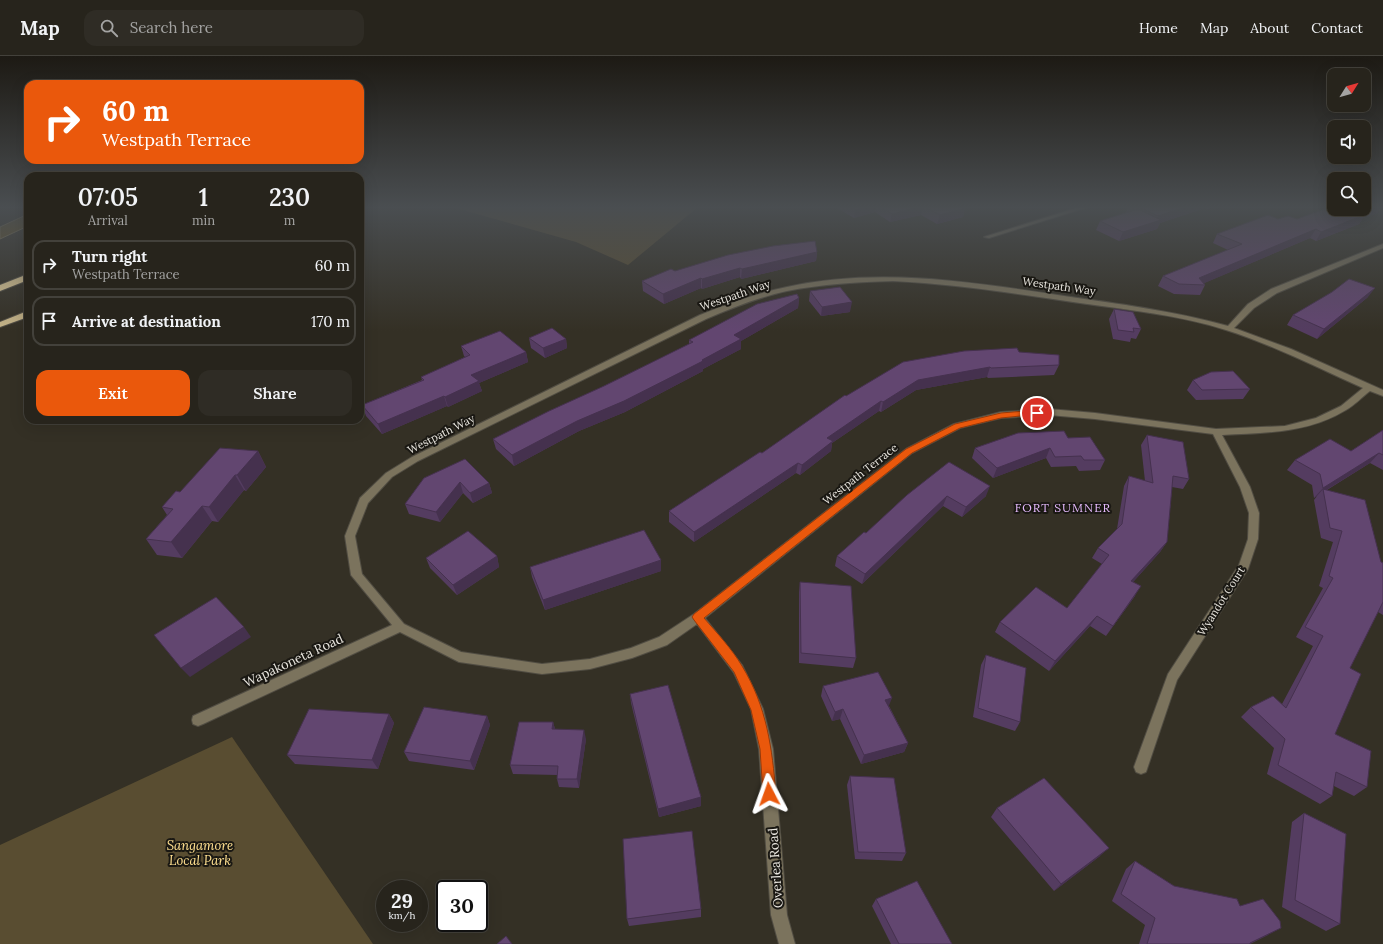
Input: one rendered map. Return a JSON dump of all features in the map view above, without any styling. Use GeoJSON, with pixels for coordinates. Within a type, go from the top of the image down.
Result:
{"type":"FeatureCollection","features":[{"type":"Feature","properties":{"kind":"highway"},"geometry":{"type":"LineString","coordinates":[[0,288],[24,279]]}},
{"type":"Feature","properties":{"kind":"main road"},"geometry":{"type":"LineString","coordinates":[[0,325],[24,316]]}},
{"type":"Feature","properties":{"kind":"street"},"geometry":{"type":"LineString","coordinates":[[1229,329],[1251,306],[1274,291],[1377,248]]}},
{"type":"Feature","properties":{"kind":"street","name":"Westpath Way"},"geometry":{"type":"LineString","coordinates":[[400,627],[357,575],[350,536],[364,501],[389,475],[415,458],[696,320],[747,300],[787,290],[830,282],[877,279],[922,279],[973,284],[1142,309],[1229,329],[1265,342],[1368,387],[1383,392]]}},
{"type":"Feature","properties":{"kind":"street","name":"Westpath Terrace"},"geometry":{"type":"LineString","coordinates":[[400,627],[459,657],[542,669],[590,664],[632,653],[663,641],[698,617],[909,451],[957,426],[1001,415],[1049,412],[1095,416],[1216,432],[1285,429],[1319,420],[1344,408],[1368,387]]}},
{"type":"Feature","properties":{"kind":"street","name":"Wyandot Court"},"geometry":{"type":"LineString","coordinates":[[1141,767],[1172,678],[1244,566],[1253,539],[1254,513],[1245,486],[1216,432]]}},
{"type":"Feature","properties":{"kind":"street","name":"Overlea Road"},"geometry":{"type":"LineString","coordinates":[[698,617],[738,669],[757,710],[766,749],[779,915],[787,944]]}},
{"type":"Feature","properties":{"kind":"street","name":"Wapakoneta Road"},"geometry":{"type":"LineString","coordinates":[[198,720],[400,627]]}},
{"type":"Feature","properties":{"kind":"green space"},"geometry":{"type":"Polygon","coordinates":[[[591,248],[648,248],[628,265],[591,248]]]}},
{"type":"Feature","properties":{"kind":"green space","name":"Sangamore Local Park"},"geometry":{"type":"Polygon","coordinates":[[[232,737],[373,944],[0,944],[0,845],[232,737]]]}},
{"type":"Feature","properties":{"kind":"building"},"geometry":{"type":"Polygon","coordinates":[[[761,248],[816,248],[817,252],[742,269],[740,268],[702,279],[701,278],[663,294],[642,281],[671,269],[675,271],[728,255],[761,248]]]}},
{"type":"Feature","properties":{"kind":"building"},"geometry":{"type":"Polygon","coordinates":[[[1231,248],[1270,248],[1199,278],[1205,285],[1179,284],[1163,276],[1231,248]]]}},
{"type":"Feature","properties":{"kind":"building"},"geometry":{"type":"Polygon","coordinates":[[[1349,279],[1375,288],[1324,329],[1293,315],[1332,292],[1349,279]]]}},
{"type":"Feature","properties":{"kind":"building"},"geometry":{"type":"Polygon","coordinates":[[[840,287],[852,302],[822,307],[810,291],[840,287]]]}},
{"type":"Feature","properties":{"kind":"building"},"geometry":{"type":"Polygon","coordinates":[[[797,294],[799,298],[734,335],[741,339],[702,360],[703,361],[624,401],[577,421],[512,455],[493,439],[693,342],[689,340],[757,304],[797,294]]]}},
{"type":"Feature","properties":{"kind":"building"},"geometry":{"type":"Polygon","coordinates":[[[1114,309],[1133,312],[1141,329],[1133,328],[1134,332],[1118,330],[1114,309]]]}},
{"type":"Feature","properties":{"kind":"building"},"geometry":{"type":"Polygon","coordinates":[[[552,328],[566,339],[543,348],[529,338],[552,328]]]}},
{"type":"Feature","properties":{"kind":"building"},"geometry":{"type":"Polygon","coordinates":[[[500,331],[526,352],[471,375],[479,381],[445,397],[444,396],[378,424],[364,407],[364,404],[424,380],[421,377],[470,355],[461,346],[500,331]]]}},
{"type":"Feature","properties":{"kind":"building"},"geometry":{"type":"Polygon","coordinates":[[[1017,348],[1019,352],[1059,355],[1059,365],[990,367],[918,380],[883,402],[881,401],[827,438],[833,441],[802,465],[798,463],[694,532],[669,511],[760,452],[762,453],[845,395],[846,396],[903,362],[964,351],[1017,348]]]}},
{"type":"Feature","properties":{"kind":"building"},"geometry":{"type":"Polygon","coordinates":[[[1233,371],[1250,389],[1202,390],[1193,380],[1211,372],[1233,371]]]}},
{"type":"Feature","properties":{"kind":"building"},"geometry":{"type":"Polygon","coordinates":[[[1383,430],[1383,455],[1379,453],[1323,488],[1320,474],[1295,460],[1330,439],[1351,451],[1383,430]]]}},
{"type":"Feature","properties":{"kind":"building"},"geometry":{"type":"Polygon","coordinates":[[[1064,431],[1068,438],[1090,437],[1105,460],[1084,460],[1081,456],[1055,457],[1050,448],[997,468],[975,448],[1018,433],[1064,431]]]}},
{"type":"Feature","properties":{"kind":"building"},"geometry":{"type":"Polygon","coordinates":[[[1147,435],[1183,442],[1189,479],[1173,476],[1167,542],[1131,581],[1141,586],[1113,626],[1097,616],[1055,661],[1000,622],[1036,587],[1067,608],[1109,555],[1098,548],[1122,524],[1129,476],[1153,483],[1147,435]]]}},
{"type":"Feature","properties":{"kind":"building"},"geometry":{"type":"Polygon","coordinates":[[[220,448],[258,451],[237,475],[235,475],[209,507],[202,506],[171,542],[146,539],[173,509],[162,507],[176,491],[180,492],[220,448]]]}},
{"type":"Feature","properties":{"kind":"building"},"geometry":{"type":"Polygon","coordinates":[[[465,459],[489,483],[470,493],[460,482],[436,512],[405,504],[424,478],[465,459]]]}},
{"type":"Feature","properties":{"kind":"building"},"geometry":{"type":"Polygon","coordinates":[[[949,462],[990,486],[966,507],[947,496],[865,574],[837,556],[864,532],[866,533],[907,495],[949,462]]]}},
{"type":"Feature","properties":{"kind":"building"},"geometry":{"type":"Polygon","coordinates":[[[1323,489],[1365,500],[1381,562],[1383,563],[1383,602],[1350,668],[1361,674],[1335,734],[1371,751],[1367,787],[1336,772],[1332,796],[1278,765],[1285,739],[1251,707],[1273,696],[1286,708],[1323,636],[1305,627],[1333,578],[1329,576],[1342,531],[1330,528],[1323,489]]]}},
{"type":"Feature","properties":{"kind":"building"},"geometry":{"type":"Polygon","coordinates":[[[644,530],[661,560],[543,600],[530,567],[644,530]]]}},
{"type":"Feature","properties":{"kind":"building"},"geometry":{"type":"Polygon","coordinates":[[[468,531],[497,556],[453,585],[426,558],[468,531]]]}},
{"type":"Feature","properties":{"kind":"building"},"geometry":{"type":"Polygon","coordinates":[[[800,582],[851,586],[856,658],[801,653],[800,582]]]}},
{"type":"Feature","properties":{"kind":"building"},"geometry":{"type":"Polygon","coordinates":[[[216,597],[244,627],[181,668],[154,635],[216,597]]]}},
{"type":"Feature","properties":{"kind":"building"},"geometry":{"type":"Polygon","coordinates":[[[986,655],[1026,668],[1020,722],[978,708],[986,655]]]}},
{"type":"Feature","properties":{"kind":"building"},"geometry":{"type":"Polygon","coordinates":[[[878,672],[892,698],[885,700],[908,743],[864,755],[843,709],[835,712],[823,686],[878,672]]]}},
{"type":"Feature","properties":{"kind":"building"},"geometry":{"type":"Polygon","coordinates":[[[668,685],[701,797],[658,809],[630,694],[668,685]]]}},
{"type":"Feature","properties":{"kind":"building"},"geometry":{"type":"Polygon","coordinates":[[[424,707],[487,716],[470,761],[404,752],[424,707]]]}},
{"type":"Feature","properties":{"kind":"building"},"geometry":{"type":"Polygon","coordinates":[[[309,709],[389,714],[372,760],[287,755],[309,709]]]}},
{"type":"Feature","properties":{"kind":"building"},"geometry":{"type":"Polygon","coordinates":[[[519,722],[553,722],[552,729],[584,730],[577,779],[557,779],[558,766],[510,765],[519,722]]]}},
{"type":"Feature","properties":{"kind":"building"},"geometry":{"type":"Polygon","coordinates":[[[850,776],[894,778],[906,853],[858,852],[850,776]]]}},
{"type":"Feature","properties":{"kind":"building"},"geometry":{"type":"Polygon","coordinates":[[[1044,778],[1109,848],[1061,884],[997,808],[1044,778]]]}},
{"type":"Feature","properties":{"kind":"building"},"geometry":{"type":"Polygon","coordinates":[[[1304,813],[1346,834],[1340,924],[1295,900],[1304,813]]]}},
{"type":"Feature","properties":{"kind":"building"},"geometry":{"type":"Polygon","coordinates":[[[692,831],[701,909],[627,919],[623,839],[692,831]]]}},
{"type":"Feature","properties":{"kind":"building"},"geometry":{"type":"Polygon","coordinates":[[[1135,861],[1174,886],[1237,899],[1240,906],[1263,899],[1280,921],[1281,928],[1250,944],[1147,944],[1155,918],[1121,894],[1135,861]]]}},
{"type":"Feature","properties":{"kind":"building"},"geometry":{"type":"Polygon","coordinates":[[[917,881],[952,944],[899,944],[876,899],[917,881]]]}},
{"type":"Feature","properties":{"kind":"building"},"geometry":{"type":"Polygon","coordinates":[[[506,936],[512,944],[497,944],[506,936]]]}},
{"type":"Feature","properties":{"kind":"district","name":"FORT SUMNER"},"geometry":{"type":"Point","coordinates":[1063,508]}},
{"type":"Feature","properties":{"kind":"route"},"geometry":{"type":"LineString","coordinates":[[769,794],[766,749],[757,710],[738,669],[698,617],[909,451],[957,426],[1001,415],[1037,413]]}}]}
